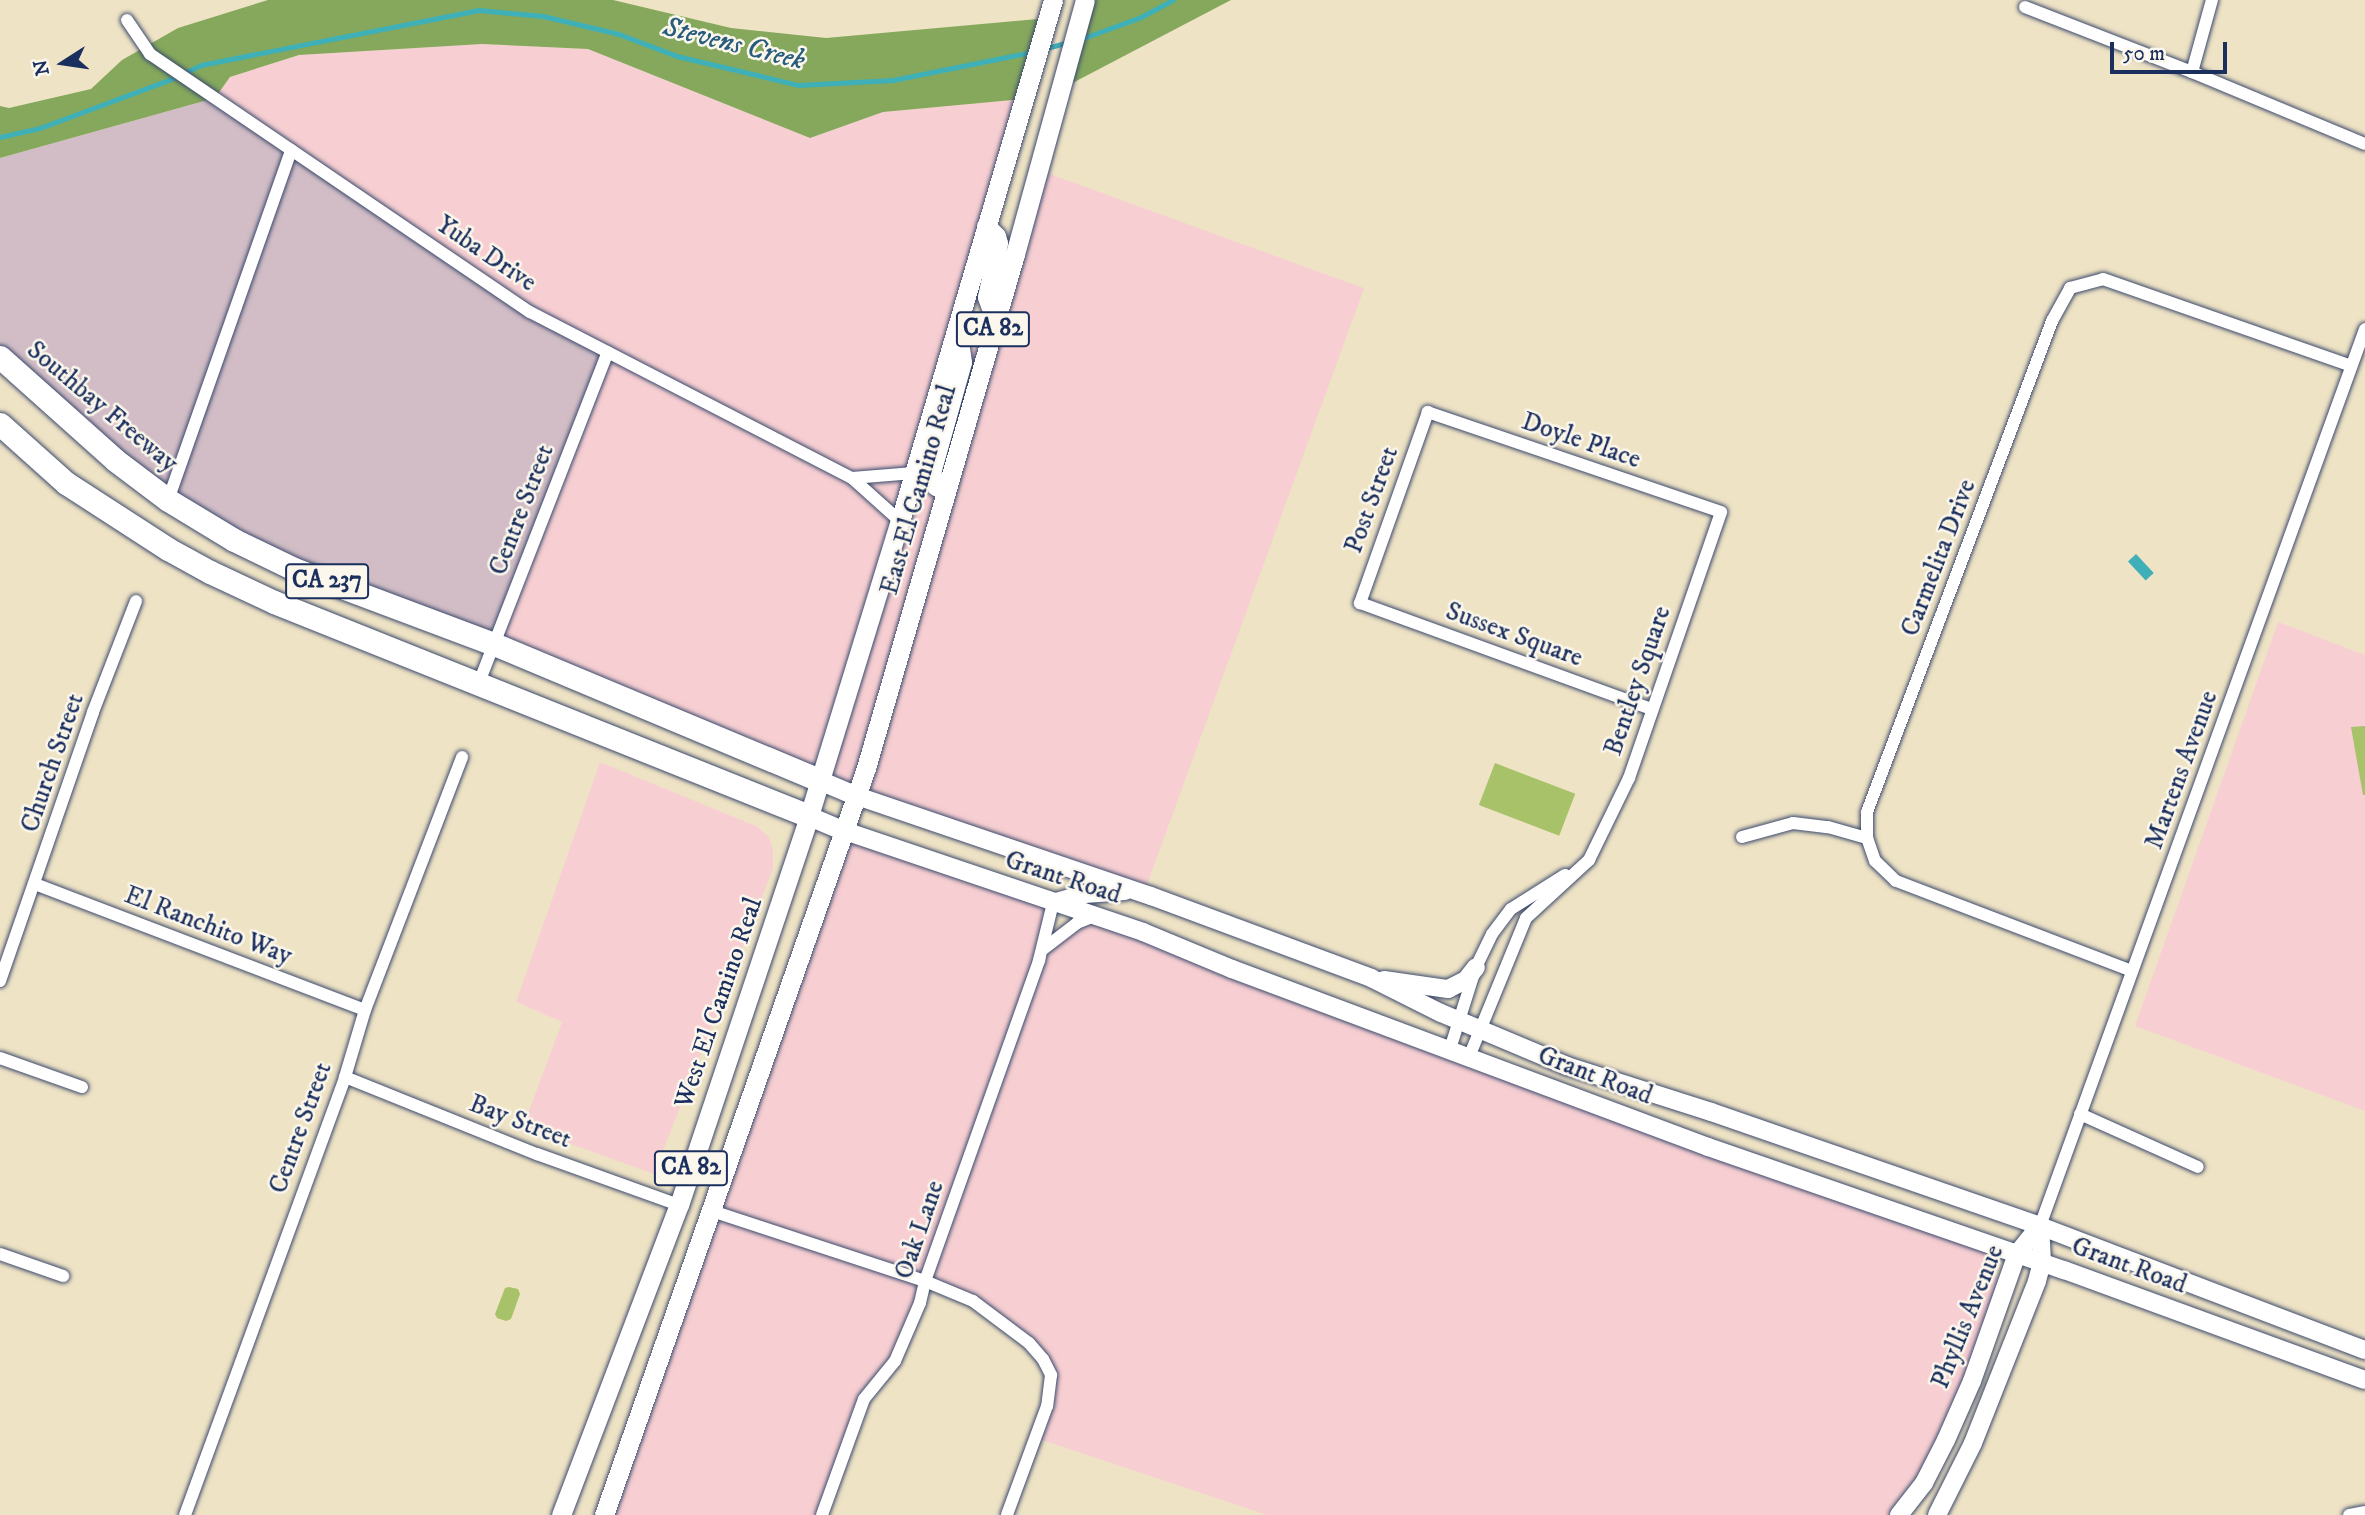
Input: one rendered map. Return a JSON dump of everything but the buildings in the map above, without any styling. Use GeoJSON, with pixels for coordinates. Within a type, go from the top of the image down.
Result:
{"type":"FeatureCollection","features":[{"type":"Feature","properties":{"kind":"highway","name":"Southbay Freeway"},"geometry":{"type":"LineString","coordinates":[[0,358],[115,460],[168,500]]}},
{"type":"Feature","properties":{"kind":"highway","name":"CA 237"},"geometry":{"type":"LineString","coordinates":[[0,424],[66,483],[157,542],[274,602],[478,685]]}},
{"type":"Feature","properties":{"kind":"highway"},"geometry":{"type":"LineString","coordinates":[[0,445],[66,483]]}},
{"type":"Feature","properties":{"kind":"highway","name":"CA 237"},"geometry":{"type":"LineString","coordinates":[[168,500],[234,540],[294,569],[494,644],[819,780]]}},
{"type":"Feature","properties":{"kind":"highway"},"geometry":{"type":"LineString","coordinates":[[478,685],[809,816]]}},
{"type":"Feature","properties":{"kind":"main road","name":"East El Camino Real"},"geometry":{"type":"LineString","coordinates":[[819,780],[900,521],[1053,0]]}},
{"type":"Feature","properties":{"kind":"main road","name":"East El Camino Real"},"geometry":{"type":"LineString","coordinates":[[845,831],[996,322],[1084,2]]}},
{"type":"Feature","properties":{"kind":"main road"},"geometry":{"type":"LineString","coordinates":[[986,226],[996,236],[998,243],[987,297],[996,322]]}},
{"type":"Feature","properties":{"kind":"main road"},"geometry":{"type":"LineString","coordinates":[[946,489],[936,486],[931,472],[962,362],[957,327]]}},
{"type":"Feature","properties":{"kind":"main road","name":"Grant Road"},"geometry":{"type":"LineString","coordinates":[[819,780],[857,796],[1136,891],[1371,978],[1480,1030],[1567,1066],[1711,1112],[2040,1226],[2365,1350]]}},
{"type":"Feature","properties":{"kind":"main road","name":"West El Camino Real"},"geometry":{"type":"LineString","coordinates":[[561,1515],[679,1205],[819,780]]}},
{"type":"Feature","properties":{"kind":"main road","name":"Grant Road"},"geometry":{"type":"LineString","coordinates":[[809,816],[845,831],[1094,916],[1708,1147],[2042,1262],[2365,1380]]}},
{"type":"Feature","properties":{"kind":"main road","name":"CA 82"},"geometry":{"type":"LineString","coordinates":[[604,1515],[845,831]]}},
{"type":"Feature","properties":{"kind":"main road"},"geometry":{"type":"LineString","coordinates":[[1076,871],[1094,916]]}},
{"type":"Feature","properties":{"kind":"main road"},"geometry":{"type":"LineString","coordinates":[[1053,903],[1085,894],[1136,891]]}},
{"type":"Feature","properties":{"kind":"main road"},"geometry":{"type":"LineString","coordinates":[[1371,978],[1447,989],[1466,980],[1476,967]]}},
{"type":"Feature","properties":{"kind":"main road","name":"Phyllis Avenue"},"geometry":{"type":"LineString","coordinates":[[1899,1515],[1924,1483],[1946,1440],[1972,1381],[2017,1254],[2040,1226]]}},
{"type":"Feature","properties":{"kind":"main road","name":"Phyllis Avenue"},"geometry":{"type":"LineString","coordinates":[[1937,1515],[1973,1443],[2042,1262],[2040,1226]]}},
{"type":"Feature","properties":{"kind":"street"},"geometry":{"type":"LineString","coordinates":[[2192,72],[2212,0]]}},
{"type":"Feature","properties":{"kind":"street"},"geometry":{"type":"LineString","coordinates":[[2025,7],[2192,72],[2365,144]]}},
{"type":"Feature","properties":{"kind":"street","name":"Yuba Drive"},"geometry":{"type":"LineString","coordinates":[[127,20],[150,54],[530,312],[852,478],[900,521]]}},
{"type":"Feature","properties":{"kind":"street"},"geometry":{"type":"LineString","coordinates":[[168,500],[291,150]]}},
{"type":"Feature","properties":{"kind":"street","name":"Carmelita Drive"},"geometry":{"type":"LineString","coordinates":[[1867,838],[1867,812],[2052,321],[2070,288],[2103,279],[2351,366]]}},
{"type":"Feature","properties":{"kind":"street","name":"Martens Avenue"},"geometry":{"type":"LineString","coordinates":[[2040,1226],[2365,330]]}},
{"type":"Feature","properties":{"kind":"street","name":"Centre Street"},"geometry":{"type":"LineString","coordinates":[[478,685],[608,352]]}},
{"type":"Feature","properties":{"kind":"street","name":"Doyle Place"},"geometry":{"type":"LineString","coordinates":[[1427,412],[1721,512]]}},
{"type":"Feature","properties":{"kind":"street","name":"Post Street"},"geometry":{"type":"LineString","coordinates":[[1360,603],[1427,412]]}},
{"type":"Feature","properties":{"kind":"street"},"geometry":{"type":"LineString","coordinates":[[852,478],[914,473]]}},
{"type":"Feature","properties":{"kind":"street","name":"Bentley Square"},"geometry":{"type":"LineString","coordinates":[[1469,1057],[1526,918],[1588,860],[1629,778],[1721,512]]}},
{"type":"Feature","properties":{"kind":"street","name":"Church Street"},"geometry":{"type":"LineString","coordinates":[[0,981],[93,712],[136,601]]}},
{"type":"Feature","properties":{"kind":"street","name":"Sussex Square"},"geometry":{"type":"LineString","coordinates":[[1360,603],[1652,709]]}},
{"type":"Feature","properties":{"kind":"street","name":"Centre Street"},"geometry":{"type":"LineString","coordinates":[[186,1515],[345,1077],[365,1010],[462,757]]}},
{"type":"Feature","properties":{"kind":"street"},"geometry":{"type":"LineString","coordinates":[[1742,837],[1793,823],[1828,827],[1867,838],[1875,861],[1896,880],[2132,971]]}},
{"type":"Feature","properties":{"kind":"street"},"geometry":{"type":"LineString","coordinates":[[1450,1049],[1476,967],[1492,934],[1511,909],[1588,860]]}},
{"type":"Feature","properties":{"kind":"street","name":"El Ranchito Way"},"geometry":{"type":"LineString","coordinates":[[35,884],[365,1010]]}},
{"type":"Feature","properties":{"kind":"street","name":"Oak Lane"},"geometry":{"type":"LineString","coordinates":[[822,1515],[864,1399],[895,1361],[920,1303],[925,1281],[1042,950],[1053,903]]}},
{"type":"Feature","properties":{"kind":"street"},"geometry":{"type":"LineString","coordinates":[[1042,950],[1077,923],[1094,916]]}},
{"type":"Feature","properties":{"kind":"street"},"geometry":{"type":"LineString","coordinates":[[0,1058],[82,1087]]}},
{"type":"Feature","properties":{"kind":"street","name":"Bay Street"},"geometry":{"type":"LineString","coordinates":[[345,1077],[537,1154],[679,1205]]}},
{"type":"Feature","properties":{"kind":"street"},"geometry":{"type":"LineString","coordinates":[[2080,1114],[2198,1167]]}},
{"type":"Feature","properties":{"kind":"street"},"geometry":{"type":"LineString","coordinates":[[712,1211],[925,1281],[988,1310],[1029,1343],[1043,1359],[1051,1375],[1047,1406],[1007,1515]]}},
{"type":"Feature","properties":{"kind":"street"},"geometry":{"type":"LineString","coordinates":[[0,1254],[63,1276]]}},
{"type":"Feature","properties":{"kind":"street"},"geometry":{"type":"LineString","coordinates":[[2349,1515],[2365,1512]]}},
{"type":"Feature","properties":{"kind":"shaded area"},"geometry":{"type":"Polygon","coordinates":[[[482,44],[588,49],[810,138],[883,112],[1024,99],[819,780],[494,644],[530,312],[215,98],[230,77],[299,55],[482,44]]]}},
{"type":"Feature","properties":{"kind":"shaded area"},"geometry":{"type":"Polygon","coordinates":[[[215,98],[530,312],[608,352],[494,644],[234,540],[0,357],[0,158],[215,98]]]}},
{"type":"Feature","properties":{"kind":"shaded area"},"geometry":{"type":"Polygon","coordinates":[[[1039,170],[1364,288],[1141,901],[816,783],[1039,170]]]}},
{"type":"Feature","properties":{"kind":"shaded area"},"geometry":{"type":"Polygon","coordinates":[[[2278,622],[2365,655],[2365,1111],[2135,1026],[2278,622]]]}},
{"type":"Feature","properties":{"kind":"shaded area"},"geometry":{"type":"Polygon","coordinates":[[[600,762],[756,826],[769,837],[773,850],[773,869],[654,1174],[523,1127],[562,1022],[516,1002],[600,762]]]}},
{"type":"Feature","properties":{"kind":"shaded area"},"geometry":{"type":"Polygon","coordinates":[[[845,831],[1053,903],[1042,949],[1094,916],[1982,1244],[2004,1293],[1972,1381],[1899,1515],[1267,1515],[1036,1438],[1051,1375],[1043,1359],[988,1310],[925,1281],[895,1361],[867,1400],[822,1515],[604,1515],[845,831]]]}},
{"type":"Feature","properties":{"kind":"green space"},"geometry":{"type":"Polygon","coordinates":[[[268,0],[613,0],[731,28],[826,38],[1048,18],[1024,99],[883,112],[810,138],[588,49],[482,44],[299,55],[230,77],[215,98],[0,158],[0,106],[9,108],[91,89],[122,60],[178,28],[268,0]]]}},
{"type":"Feature","properties":{"kind":"green space"},"geometry":{"type":"Polygon","coordinates":[[[1085,0],[1231,0],[1061,89],[1085,0]]]}},
{"type":"Feature","properties":{"kind":"green space"},"geometry":{"type":"Polygon","coordinates":[[[2365,726],[2365,795],[2363,795],[2351,727],[2365,726]]]}},
{"type":"Feature","properties":{"kind":"green space"},"geometry":{"type":"Polygon","coordinates":[[[1495,763],[1575,794],[1559,836],[1479,805],[1495,763]]]}},
{"type":"Feature","properties":{"kind":"green space"},"geometry":{"type":"Polygon","coordinates":[[[505,1288],[518,1289],[520,1294],[511,1319],[506,1321],[497,1318],[495,1314],[505,1288]]]}},
{"type":"Feature","properties":{"kind":"water"},"geometry":{"type":"Polygon","coordinates":[[[2136,554],[2154,573],[2146,581],[2128,562],[2136,554]]]}},
{"type":"Feature","properties":{"kind":"waterway","name":"Stevens Creek"},"geometry":{"type":"LineString","coordinates":[[1081,39],[1141,17],[1173,0]]}},
{"type":"Feature","properties":{"kind":"waterway","name":"Stevens Creek"},"geometry":{"type":"LineString","coordinates":[[0,137],[40,128],[169,80],[201,65],[479,10],[543,16],[619,34],[677,56],[799,85],[893,80],[1032,52]]}},
{"type":"Feature","properties":{"kind":"waterway","name":"Stevens Creek"},"geometry":{"type":"LineString","coordinates":[[1043,49],[1069,42]]}}]}
